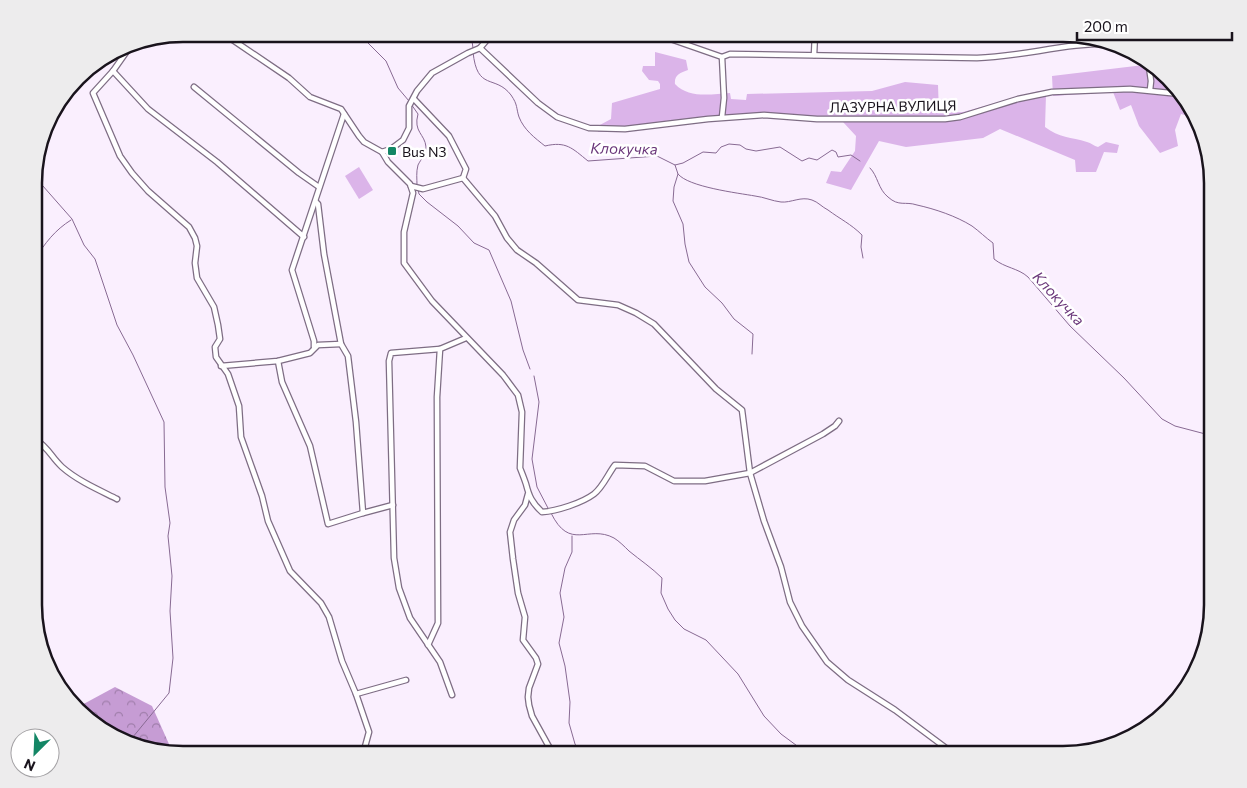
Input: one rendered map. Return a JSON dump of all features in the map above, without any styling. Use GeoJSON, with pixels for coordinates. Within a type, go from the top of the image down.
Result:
{"type":"FeatureCollection","features":[{"type":"Feature","properties":{"kind":"street"},"geometry":{"type":"LineString","coordinates":[[237,43],[289,78],[310,97],[336,107],[344,114],[364,142],[382,152],[388,162],[414,187],[423,189],[463,178]]}},
{"type":"Feature","properties":{"kind":"street"},"geometry":{"type":"LineString","coordinates":[[382,152],[391,149],[404,140],[409,128],[409,106],[417,90],[432,73],[477,49],[483,43]]}},
{"type":"Feature","properties":{"kind":"street"},"geometry":{"type":"LineString","coordinates":[[682,43],[722,57],[737,54],[977,58],[1006,57],[1083,44]]}},
{"type":"Feature","properties":{"kind":"street"},"geometry":{"type":"LineString","coordinates":[[814,55],[815,43]]}},
{"type":"Feature","properties":{"kind":"street","name":"ЛАЗУРНА ВУЛИЦЯ"},"geometry":{"type":"LineString","coordinates":[[477,49],[557,118],[586,127],[625,129],[722,117],[764,115],[817,119],[945,119],[960,117],[1018,99],[1052,92],[1124,89],[1172,93]]}},
{"type":"Feature","properties":{"kind":"street"},"geometry":{"type":"LineString","coordinates":[[124,56],[93,93],[96,104],[120,156],[132,173],[148,191],[189,227],[196,238],[195,264],[197,278],[214,307],[218,325],[220,339],[215,347],[216,357],[228,374],[239,406],[241,437],[262,496],[268,521],[290,571],[321,603],[329,617],[342,661],[369,732],[365,746]]}},
{"type":"Feature","properties":{"kind":"street"},"geometry":{"type":"LineString","coordinates":[[722,57],[724,95],[722,117]]}},
{"type":"Feature","properties":{"kind":"street"},"geometry":{"type":"LineString","coordinates":[[113,71],[148,109],[216,162],[304,237]]}},
{"type":"Feature","properties":{"kind":"street"},"geometry":{"type":"LineString","coordinates":[[1150,72],[1150,90]]}},
{"type":"Feature","properties":{"kind":"street"},"geometry":{"type":"LineString","coordinates":[[194,87],[319,187]]}},
{"type":"Feature","properties":{"kind":"street"},"geometry":{"type":"LineString","coordinates":[[413,100],[449,136],[466,170],[463,178]]}},
{"type":"Feature","properties":{"kind":"street"},"geometry":{"type":"LineString","coordinates":[[221,366],[278,360],[310,353],[314,347],[314,340],[292,270],[344,114]]}},
{"type":"Feature","properties":{"kind":"street"},"geometry":{"type":"LineString","coordinates":[[463,178],[495,216],[516,250],[536,263],[578,300],[622,306],[654,324],[716,389],[742,410],[750,473],[790,602],[802,626],[827,662],[848,680],[907,718],[942,745]]}},
{"type":"Feature","properties":{"kind":"street"},"geometry":{"type":"LineString","coordinates":[[414,187],[404,232],[404,262],[432,301],[503,375],[518,395],[522,412],[520,468],[528,494],[533,504],[542,512],[550,512],[569,506],[595,493],[615,465],[645,466],[674,481],[705,481],[750,473],[823,434],[839,421]]}},
{"type":"Feature","properties":{"kind":"street"},"geometry":{"type":"LineString","coordinates":[[316,202],[318,204],[324,254],[341,344],[348,356],[356,422],[363,513]]}},
{"type":"Feature","properties":{"kind":"street"},"geometry":{"type":"LineString","coordinates":[[452,695],[440,662],[410,618],[399,588],[394,558],[390,362],[391,352],[440,348],[466,338]]}},
{"type":"Feature","properties":{"kind":"street"},"geometry":{"type":"LineString","coordinates":[[314,347],[318,345],[341,344]]}},
{"type":"Feature","properties":{"kind":"street"},"geometry":{"type":"LineString","coordinates":[[428,645],[438,623],[436,397],[440,348]]}},
{"type":"Feature","properties":{"kind":"street"},"geometry":{"type":"LineString","coordinates":[[278,360],[282,382],[310,446],[328,524],[393,505]]}},
{"type":"Feature","properties":{"kind":"street"},"geometry":{"type":"LineString","coordinates":[[43,445],[62,467],[90,486],[117,499]]}},
{"type":"Feature","properties":{"kind":"street"},"geometry":{"type":"LineString","coordinates":[[528,494],[525,505],[514,520],[510,532],[518,593],[525,617],[523,640],[538,664],[529,688],[529,705],[532,716],[548,746]]}},
{"type":"Feature","properties":{"kind":"street"},"geometry":{"type":"LineString","coordinates":[[356,694],[406,680]]}},
{"type":"Feature","properties":{"kind":"shaded area"},"geometry":{"type":"Polygon","coordinates":[[[655,52],[686,60],[688,70],[675,78],[675,84],[681,89],[701,95],[730,93],[731,99],[746,100],[747,94],[872,91],[905,82],[938,85],[939,113],[963,112],[1039,91],[1046,95],[1045,127],[1050,131],[1088,142],[1098,147],[1106,142],[1119,145],[1117,153],[1104,152],[1096,172],[1076,172],[1075,160],[1000,129],[983,138],[906,147],[879,141],[851,190],[826,183],[831,171],[841,172],[855,151],[856,136],[843,122],[748,117],[708,119],[632,131],[598,132],[598,126],[611,119],[612,103],[660,89],[658,81],[649,80],[642,71],[643,66],[655,66],[655,52]]]}},
{"type":"Feature","properties":{"kind":"shaded area"},"geometry":{"type":"Polygon","coordinates":[[[1141,65],[1157,77],[1170,90],[1187,116],[1181,114],[1175,130],[1178,146],[1160,153],[1139,126],[1131,105],[1120,110],[1113,92],[1053,96],[1052,76],[1141,65]]]}},
{"type":"Feature","properties":{"kind":"shaded area"},"geometry":{"type":"Polygon","coordinates":[[[359,167],[373,190],[359,199],[345,176],[359,167]]]}},
{"type":"Feature","properties":{"kind":"green space"},"geometry":{"type":"Polygon","coordinates":[[[115,687],[152,706],[169,744],[138,738],[121,731],[105,722],[84,704],[115,687]]]}},
{"type":"Feature","properties":{"kind":"waterway"},"geometry":{"type":"LineString","coordinates":[[368,43],[386,61],[398,88],[409,101]]}},
{"type":"Feature","properties":{"kind":"waterway","name":"Клокучка"},"geometry":{"type":"LineString","coordinates":[[472,43],[473,48]]}},
{"type":"Feature","properties":{"kind":"waterway","name":"Клокучка"},"geometry":{"type":"LineString","coordinates":[[473,52],[478,73],[488,81],[499,85],[511,95],[516,104],[521,122],[530,133],[545,146],[564,145],[588,161],[657,156],[675,165],[683,163],[703,152],[716,153],[721,147],[729,144],[740,145],[746,149],[756,151],[780,147],[802,161],[809,158],[817,160],[832,150],[836,152],[838,157],[851,155],[860,161]]}},
{"type":"Feature","properties":{"kind":"waterway"},"geometry":{"type":"LineString","coordinates":[[411,104],[418,114],[417,125],[426,147],[418,165],[417,185]]}},
{"type":"Feature","properties":{"kind":"waterway"},"geometry":{"type":"LineString","coordinates":[[675,165],[678,174],[674,187],[673,201],[683,224],[689,262],[705,287],[722,303],[734,319],[753,334],[752,354]]}},
{"type":"Feature","properties":{"kind":"waterway","name":"Клокучка"},"geometry":{"type":"LineString","coordinates":[[870,168],[882,190],[892,200],[938,211],[972,226],[993,243],[994,259],[1028,277],[1070,326],[1124,378],[1162,419],[1175,426],[1204,434]]}},
{"type":"Feature","properties":{"kind":"waterway"},"geometry":{"type":"LineString","coordinates":[[678,174],[683,179],[702,186],[726,191],[785,202],[804,199],[814,201],[862,235],[861,247],[863,258]]}},
{"type":"Feature","properties":{"kind":"waterway"},"geometry":{"type":"LineString","coordinates":[[43,186],[72,219],[84,245],[95,259],[117,325],[164,422],[165,487],[170,523],[168,536],[172,576],[170,611],[173,658],[169,693],[134,736]]}},
{"type":"Feature","properties":{"kind":"waterway"},"geometry":{"type":"LineString","coordinates":[[418,189],[419,194],[427,202],[458,226],[474,243],[489,250],[511,301],[523,350],[530,369]]}},
{"type":"Feature","properties":{"kind":"waterway"},"geometry":{"type":"LineString","coordinates":[[43,248],[51,237],[71,220]]}},
{"type":"Feature","properties":{"kind":"waterway"},"geometry":{"type":"LineString","coordinates":[[534,376],[539,402],[532,459],[537,487],[549,510]]}},
{"type":"Feature","properties":{"kind":"waterway"},"geometry":{"type":"LineString","coordinates":[[551,513],[558,525],[572,534],[596,534],[614,538],[658,574],[662,578],[661,593],[675,620],[684,629],[706,640],[738,674],[764,716],[781,734],[796,745]]}},
{"type":"Feature","properties":{"kind":"waterway"},"geometry":{"type":"LineString","coordinates":[[572,536],[572,552],[565,568],[560,593],[564,617],[559,643],[565,666],[570,702],[569,723],[576,746]]}},
{"type":"Feature","properties":{"kind":"place","name":"Bus N3"},"geometry":{"type":"Point","coordinates":[392,151]}}]}
